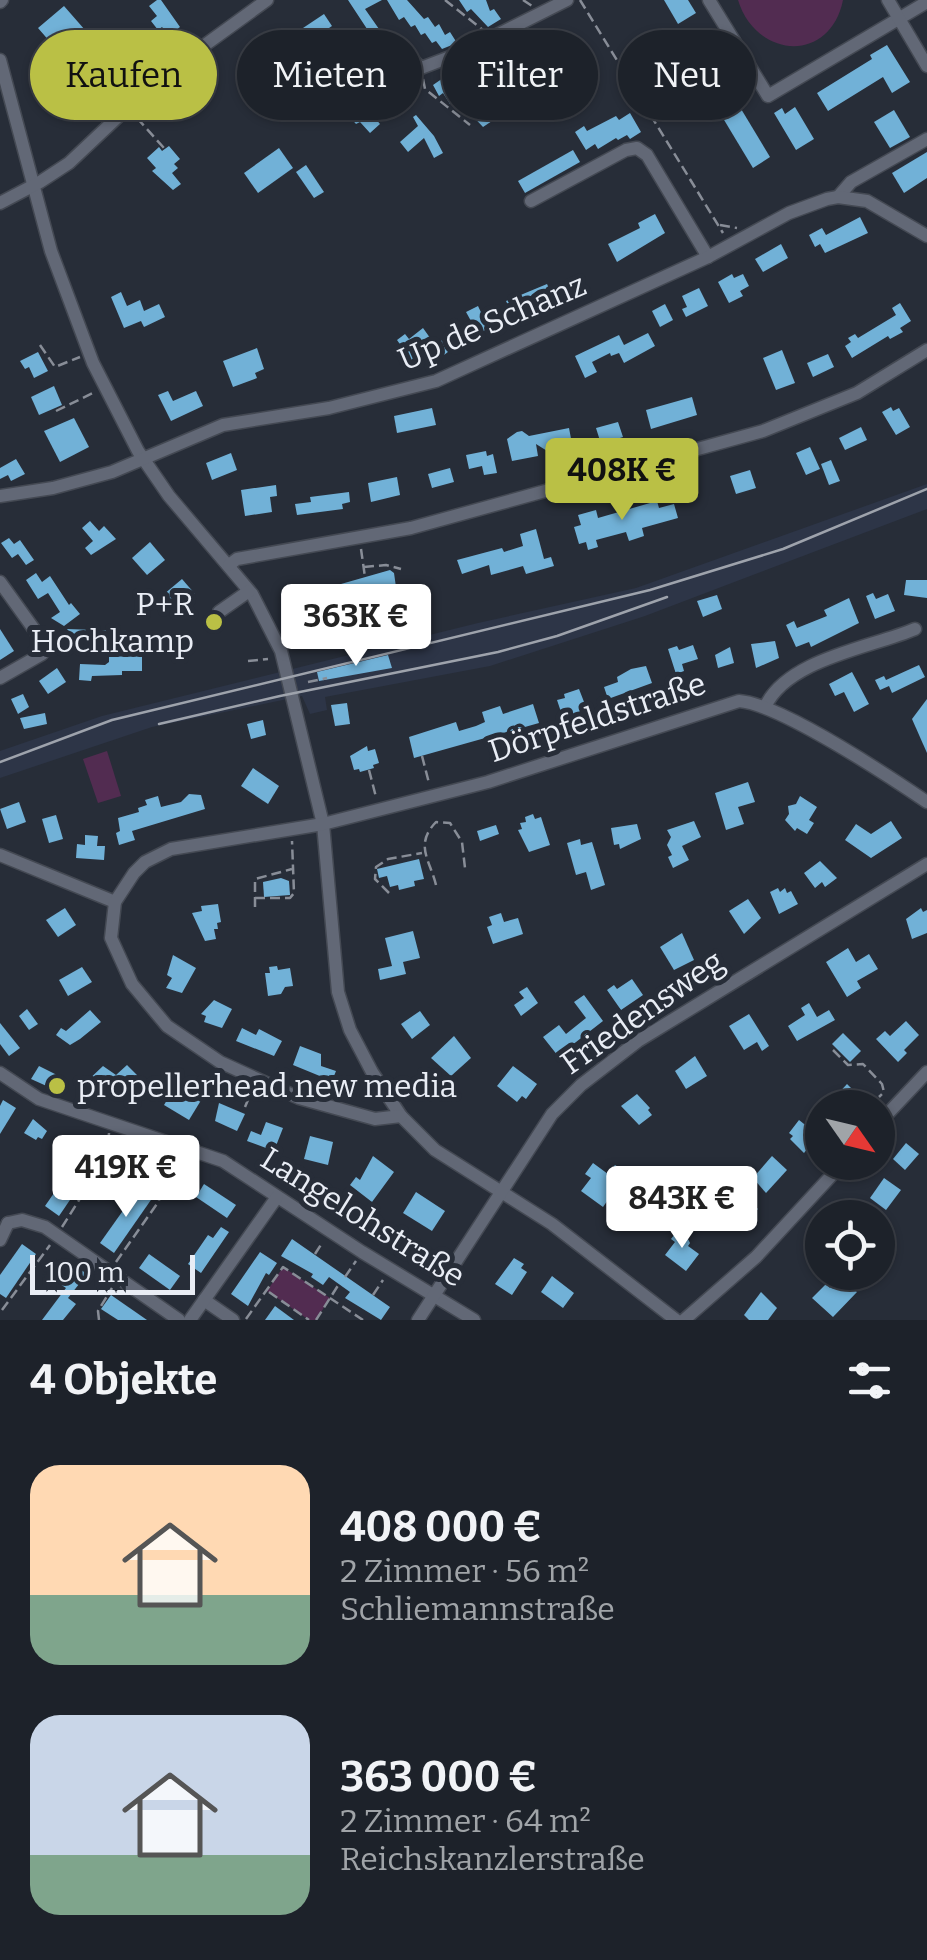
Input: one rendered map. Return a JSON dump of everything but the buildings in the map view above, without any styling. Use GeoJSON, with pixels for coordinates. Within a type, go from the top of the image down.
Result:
{"type":"FeatureCollection","features":[{"type":"Feature","properties":{"kind":"street"},"geometry":{"type":"LineString","coordinates":[[0,203],[85,150],[158,79],[241,8],[267,0]]}},
{"type":"Feature","properties":{"kind":"street"},"geometry":{"type":"LineString","coordinates":[[506,30],[567,0]]}},
{"type":"Feature","properties":{"kind":"street"},"geometry":{"type":"LineString","coordinates":[[709,0],[768,96],[927,2]]}},
{"type":"Feature","properties":{"kind":"street"},"geometry":{"type":"LineString","coordinates":[[888,0],[927,66]]}},
{"type":"Feature","properties":{"kind":"street"},"geometry":{"type":"LineString","coordinates":[[0,60],[32,186],[62,283],[90,355],[143,459],[169,496],[250,591],[275,655],[323,824],[338,992],[350,1030],[402,1116],[435,1150],[501,1190],[680,1320],[756,1257],[827,1180]]}},
{"type":"Feature","properties":{"kind":"street"},"geometry":{"type":"LineString","coordinates":[[927,139],[851,182],[838,197],[880,206],[927,236]]}},
{"type":"Feature","properties":{"kind":"street"},"geometry":{"type":"LineString","coordinates":[[531,202],[636,148],[647,155],[708,257]]}},
{"type":"Feature","properties":{"kind":"street","name":"Up de Schanz"},"geometry":{"type":"LineString","coordinates":[[0,496],[81,482],[223,425],[330,408],[436,382],[708,257],[789,213],[838,197]]}},
{"type":"Feature","properties":{"kind":"street"},"geometry":{"type":"LineString","coordinates":[[228,565],[237,560],[411,528],[763,432],[856,393],[927,350]]}},
{"type":"Feature","properties":{"kind":"street"},"geometry":{"type":"LineString","coordinates":[[0,582],[46,646],[42,654],[0,678]]}},
{"type":"Feature","properties":{"kind":"street"},"geometry":{"type":"LineString","coordinates":[[219,612],[250,591]]}},
{"type":"Feature","properties":{"kind":"street"},"geometry":{"type":"LineString","coordinates":[[765,707],[777,688],[794,676],[840,654],[915,629]]}},
{"type":"Feature","properties":{"kind":"street","name":"Dörpfeldstraße"},"geometry":{"type":"LineString","coordinates":[[115,902],[134,873],[157,854],[171,849],[323,824],[572,758],[726,704],[751,702],[765,707],[927,802]]}},
{"type":"Feature","properties":{"kind":"street"},"geometry":{"type":"LineString","coordinates":[[0,855],[115,902],[111,938],[122,967],[143,1000],[186,1042],[299,1098],[375,1119],[402,1116]]}},
{"type":"Feature","properties":{"kind":"street","name":"Friedensweg"},"geometry":{"type":"LineString","coordinates":[[418,1320],[501,1190],[566,1099],[673,1018],[927,864]]}},
{"type":"Feature","properties":{"kind":"street","name":"Langelohstraße"},"geometry":{"type":"LineString","coordinates":[[0,1072],[39,1098],[209,1154],[474,1320]]}},
{"type":"Feature","properties":{"kind":"street"},"geometry":{"type":"LineString","coordinates":[[895,1106],[927,1072]]}},
{"type":"Feature","properties":{"kind":"street"},"geometry":{"type":"LineString","coordinates":[[190,1320],[277,1197]]}},
{"type":"Feature","properties":{"kind":"street"},"geometry":{"type":"LineString","coordinates":[[0,1240],[4,1220],[45,1226],[179,1320]]}},
{"type":"Feature","properties":{"kind":"street"},"geometry":{"type":"LineString","coordinates":[[204,1300],[233,1320]]}},
{"type":"Feature","properties":{"kind":"path"},"geometry":{"type":"LineString","coordinates":[[445,0],[483,30]]}},
{"type":"Feature","properties":{"kind":"path"},"geometry":{"type":"LineString","coordinates":[[580,0],[727,240]]}},
{"type":"Feature","properties":{"kind":"path"},"geometry":{"type":"LineString","coordinates":[[422,73],[425,89],[470,125]]}},
{"type":"Feature","properties":{"kind":"path"},"geometry":{"type":"LineString","coordinates":[[139,120],[164,148]]}},
{"type":"Feature","properties":{"kind":"path"},"geometry":{"type":"LineString","coordinates":[[717,224],[743,227]]}},
{"type":"Feature","properties":{"kind":"path"},"geometry":{"type":"LineString","coordinates":[[40,345],[52,366],[81,356]]}},
{"type":"Feature","properties":{"kind":"path"},"geometry":{"type":"LineString","coordinates":[[56,411],[96,392]]}},
{"type":"Feature","properties":{"kind":"path"},"geometry":{"type":"LineString","coordinates":[[360,544],[365,577]]}},
{"type":"Feature","properties":{"kind":"path"},"geometry":{"type":"LineString","coordinates":[[364,566],[402,569]]}},
{"type":"Feature","properties":{"kind":"path"},"geometry":{"type":"LineString","coordinates":[[248,661],[260,662],[275,655]]}},
{"type":"Feature","properties":{"kind":"path"},"geometry":{"type":"LineString","coordinates":[[308,682],[327,678]]}},
{"type":"Feature","properties":{"kind":"path"},"geometry":{"type":"LineString","coordinates":[[422,756],[430,787]]}},
{"type":"Feature","properties":{"kind":"path"},"geometry":{"type":"LineString","coordinates":[[369,770],[377,801]]}},
{"type":"Feature","properties":{"kind":"path"},"geometry":{"type":"LineString","coordinates":[[436,886],[423,852],[424,839],[436,822],[446,821],[458,834],[465,868]]}},
{"type":"Feature","properties":{"kind":"path"},"geometry":{"type":"LineString","coordinates":[[255,898],[290,898],[294,893],[292,837]]}},
{"type":"Feature","properties":{"kind":"path"},"geometry":{"type":"LineString","coordinates":[[389,893],[375,879],[376,867],[400,856],[423,852]]}},
{"type":"Feature","properties":{"kind":"path"},"geometry":{"type":"LineString","coordinates":[[255,908],[254,879],[293,868]]}},
{"type":"Feature","properties":{"kind":"path"},"geometry":{"type":"LineString","coordinates":[[833,1050],[848,1065],[863,1064],[884,1090]]}},
{"type":"Feature","properties":{"kind":"path"},"geometry":{"type":"LineString","coordinates":[[203,1094],[218,1069]]}},
{"type":"Feature","properties":{"kind":"path"},"geometry":{"type":"LineString","coordinates":[[245,1107],[254,1086]]}},
{"type":"Feature","properties":{"kind":"path"},"geometry":{"type":"LineString","coordinates":[[61,1229],[108,1156],[109,1132]]}},
{"type":"Feature","properties":{"kind":"path"},"geometry":{"type":"LineString","coordinates":[[114,1266],[159,1201],[163,1148]]}},
{"type":"Feature","properties":{"kind":"path"},"geometry":{"type":"LineString","coordinates":[[104,1162],[115,1163],[125,1152]]}},
{"type":"Feature","properties":{"kind":"path"},"geometry":{"type":"LineString","coordinates":[[151,1163],[162,1167]]}},
{"type":"Feature","properties":{"kind":"path"},"geometry":{"type":"LineString","coordinates":[[314,1254],[326,1237]]}},
{"type":"Feature","properties":{"kind":"path"},"geometry":{"type":"LineString","coordinates":[[2,1310],[54,1240]]}},
{"type":"Feature","properties":{"kind":"path"},"geometry":{"type":"LineString","coordinates":[[345,1276],[358,1258]]}},
{"type":"Feature","properties":{"kind":"path"},"geometry":{"type":"LineString","coordinates":[[245,1320],[283,1267],[363,1320]]}},
{"type":"Feature","properties":{"kind":"path"},"geometry":{"type":"LineString","coordinates":[[372,1295],[386,1276]]}},
{"type":"Feature","properties":{"kind":"path"},"geometry":{"type":"LineString","coordinates":[[99,1320],[98,1310],[116,1283]]}},
{"type":"Feature","properties":{"kind":"path"},"geometry":{"type":"LineString","coordinates":[[316,1320],[339,1284]]}},
{"type":"Feature","properties":{"kind":"path"},"geometry":{"type":"LineString","coordinates":[[267,1291],[310,1320]]}},
{"type":"Feature","properties":{"kind":"shaded area"},"geometry":{"type":"Polygon","coordinates":[[[738,0],[843,0],[824,35],[809,44],[792,46],[760,34],[747,20],[738,0]]]}},
{"type":"Feature","properties":{"kind":"shaded area"},"geometry":{"type":"Polygon","coordinates":[[[927,484],[927,509],[645,616],[490,666],[325,697],[327,710],[310,714],[302,696],[152,727],[0,778],[0,751],[102,716],[636,588],[927,484]]]}},
{"type":"Feature","properties":{"kind":"shaded area"},"geometry":{"type":"Polygon","coordinates":[[[107,751],[121,796],[98,803],[83,759],[107,751]]]}},
{"type":"Feature","properties":{"kind":"shaded area"},"geometry":{"type":"Polygon","coordinates":[[[283,1267],[330,1298],[316,1320],[309,1320],[267,1291],[283,1267]]]}},
{"type":"Feature","properties":{"kind":"tram line"},"geometry":{"type":"LineString","coordinates":[[0,762],[112,720],[650,590],[783,549],[927,489]]}},
{"type":"Feature","properties":{"kind":"tram line"},"geometry":{"type":"LineString","coordinates":[[159,724],[498,652],[557,636],[667,597]]}},
{"type":"Feature","properties":{"kind":"place","name":"P+R Hochkamp"},"geometry":{"type":"Point","coordinates":[214,622]}},
{"type":"Feature","properties":{"kind":"place","name":"propellerhead new media"},"geometry":{"type":"Point","coordinates":[57,1086]}}]}
